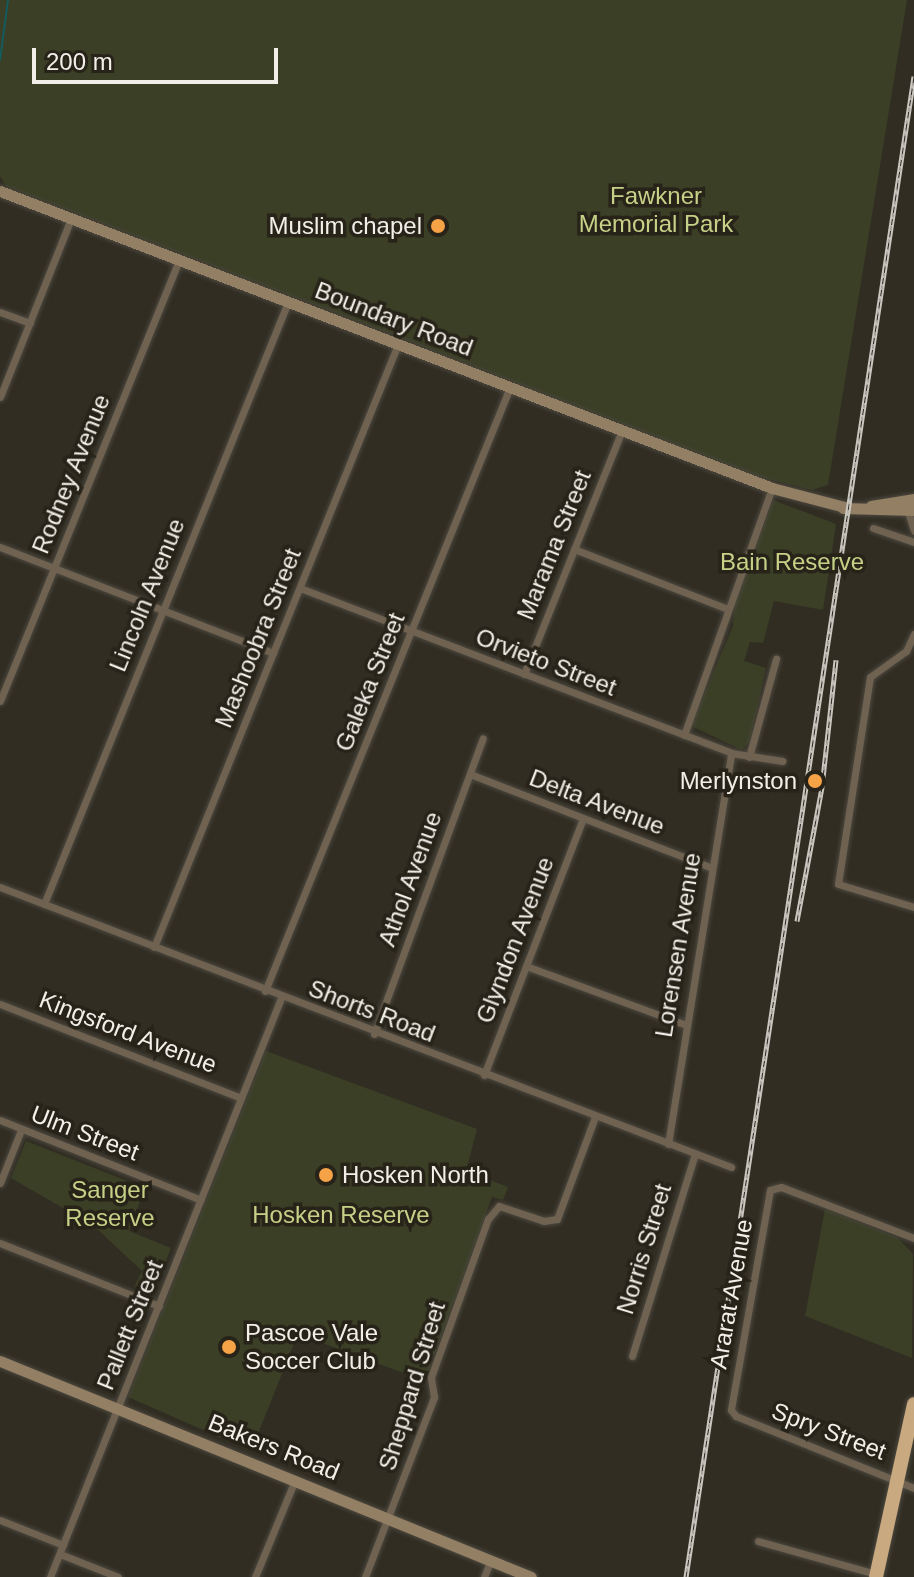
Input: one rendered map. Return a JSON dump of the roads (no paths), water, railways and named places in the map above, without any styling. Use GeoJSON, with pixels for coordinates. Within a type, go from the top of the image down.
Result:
{"type":"FeatureCollection","features":[{"type":"Feature","properties":{"kind":"highway"},"geometry":{"type":"LineString","coordinates":[[876,1575],[914,1404]]}},
{"type":"Feature","properties":{"kind":"main road","name":"Boundary Road"},"geometry":{"type":"LineString","coordinates":[[0,191],[772,488],[852,508],[911,504]]}},
{"type":"Feature","properties":{"kind":"main road","name":"Bakers Road"},"geometry":{"type":"LineString","coordinates":[[0,1361],[531,1577]]}},
{"type":"Feature","properties":{"kind":"street"},"geometry":{"type":"LineString","coordinates":[[0,397],[71,219]]}},
{"type":"Feature","properties":{"kind":"street","name":"Rodney Avenue"},"geometry":{"type":"LineString","coordinates":[[0,701],[179,261]]}},
{"type":"Feature","properties":{"kind":"street","name":"Lincoln Avenue"},"geometry":{"type":"LineString","coordinates":[[44,904],[288,302]]}},
{"type":"Feature","properties":{"kind":"street"},"geometry":{"type":"LineString","coordinates":[[0,312],[30,323]]}},
{"type":"Feature","properties":{"kind":"street","name":"Mashoobra Street"},"geometry":{"type":"LineString","coordinates":[[154,947],[398,344]]}},
{"type":"Feature","properties":{"kind":"street","name":"Galeka Street"},"geometry":{"type":"LineString","coordinates":[[265,991],[510,387]]}},
{"type":"Feature","properties":{"kind":"street","name":"Marama Street"},"geometry":{"type":"LineString","coordinates":[[524,674],[622,430]]}},
{"type":"Feature","properties":{"kind":"street"},"geometry":{"type":"LineString","coordinates":[[684,735],[772,488]]}},
{"type":"Feature","properties":{"kind":"street","name":"Boundary Road"},"geometry":{"type":"LineString","coordinates":[[898,540],[914,531],[911,504]]}},
{"type":"Feature","properties":{"kind":"street"},"geometry":{"type":"LineString","coordinates":[[873,528],[898,540],[914,542]]}},
{"type":"Feature","properties":{"kind":"street"},"geometry":{"type":"LineString","coordinates":[[0,547],[273,653]]}},
{"type":"Feature","properties":{"kind":"street"},"geometry":{"type":"LineString","coordinates":[[574,549],[728,609]]}},
{"type":"Feature","properties":{"kind":"street","name":"Orvieto Street"},"geometry":{"type":"LineString","coordinates":[[300,588],[731,753],[782,761]]}},
{"type":"Feature","properties":{"kind":"street"},"geometry":{"type":"LineString","coordinates":[[914,634],[903,654],[870,677],[838,884],[914,907]]}},
{"type":"Feature","properties":{"kind":"street"},"geometry":{"type":"LineString","coordinates":[[749,757],[776,659]]}},
{"type":"Feature","properties":{"kind":"street","name":"Athol Avenue"},"geometry":{"type":"LineString","coordinates":[[374,1034],[483,738]]}},
{"type":"Feature","properties":{"kind":"street","name":"Lorensen Avenue"},"geometry":{"type":"LineString","coordinates":[[668,1144],[710,867],[731,753]]}},
{"type":"Feature","properties":{"kind":"street","name":"Delta Avenue"},"geometry":{"type":"LineString","coordinates":[[470,774],[710,867]]}},
{"type":"Feature","properties":{"kind":"street","name":"Glyndon Avenue"},"geometry":{"type":"LineString","coordinates":[[484,1075],[583,819]]}},
{"type":"Feature","properties":{"kind":"street","name":"Shorts Road"},"geometry":{"type":"LineString","coordinates":[[0,887],[374,1034],[731,1167]]}},
{"type":"Feature","properties":{"kind":"street"},"geometry":{"type":"LineString","coordinates":[[526,966],[686,1025]]}},
{"type":"Feature","properties":{"kind":"street","name":"Pallett Street"},"geometry":{"type":"LineString","coordinates":[[50,1577],[281,998]]}},
{"type":"Feature","properties":{"kind":"street","name":"Kingsford Avenue"},"geometry":{"type":"LineString","coordinates":[[0,1004],[241,1098]]}},
{"type":"Feature","properties":{"kind":"street","name":"Sheppard Street"},"geometry":{"type":"LineString","coordinates":[[389,1517],[434,1397],[431,1377],[488,1219],[499,1206],[544,1221],[557,1219],[595,1117]]}},
{"type":"Feature","properties":{"kind":"street","name":"Ulm Street"},"geometry":{"type":"LineString","coordinates":[[0,1120],[201,1200]]}},
{"type":"Feature","properties":{"kind":"street"},"geometry":{"type":"LineString","coordinates":[[0,1183],[21,1130]]}},
{"type":"Feature","properties":{"kind":"street","name":"Norris Street"},"geometry":{"type":"LineString","coordinates":[[632,1356],[695,1154]]}},
{"type":"Feature","properties":{"kind":"street","name":"Ararat Avenue"},"geometry":{"type":"LineString","coordinates":[[731,1410],[773,1188],[911,1238]]}},
{"type":"Feature","properties":{"kind":"street"},"geometry":{"type":"LineString","coordinates":[[0,1243],[159,1306]]}},
{"type":"Feature","properties":{"kind":"street","name":"Spry Street"},"geometry":{"type":"LineString","coordinates":[[731,1410],[736,1416],[914,1488]]}},
{"type":"Feature","properties":{"kind":"street"},"geometry":{"type":"LineString","coordinates":[[255,1577],[295,1480]]}},
{"type":"Feature","properties":{"kind":"street"},"geometry":{"type":"LineString","coordinates":[[365,1577],[389,1517]]}},
{"type":"Feature","properties":{"kind":"street"},"geometry":{"type":"LineString","coordinates":[[0,1520],[63,1545]]}},
{"type":"Feature","properties":{"kind":"street"},"geometry":{"type":"LineString","coordinates":[[758,1541],[876,1575]]}},
{"type":"Feature","properties":{"kind":"street"},"geometry":{"type":"LineString","coordinates":[[60,1554],[118,1577]]}},
{"type":"Feature","properties":{"kind":"street"},"geometry":{"type":"LineString","coordinates":[[484,1577],[491,1560]]}},
{"type":"Feature","properties":{"kind":"waterway"},"geometry":{"type":"LineString","coordinates":[[0,60],[8,0]]}},
{"type":"Feature","properties":{"kind":"railway"},"geometry":{"type":"LineString","coordinates":[[686,1577],[914,76]]}},
{"type":"Feature","properties":{"kind":"railway"},"geometry":{"type":"LineString","coordinates":[[797,921],[822,787],[836,660]]}},
{"type":"Feature","properties":{"kind":"place","name":"Muslim chapel"},"geometry":{"type":"Point","coordinates":[438,226]}},
{"type":"Feature","properties":{"kind":"place","name":"Merlynston"},"geometry":{"type":"Point","coordinates":[815,781]}},
{"type":"Feature","properties":{"kind":"place","name":"Hosken North"},"geometry":{"type":"Point","coordinates":[326,1175]}},
{"type":"Feature","properties":{"kind":"place","name":"Pascoe Vale Soccer Club"},"geometry":{"type":"Point","coordinates":[229,1347]}},
{"type":"Feature","properties":{"kind":"park label","name":"Fawkner Memorial Park"},"geometry":{"type":"Point","coordinates":[656,210]}},
{"type":"Feature","properties":{"kind":"park label","name":"Bain Reserve"},"geometry":{"type":"Point","coordinates":[792,562]}},
{"type":"Feature","properties":{"kind":"park label","name":"Sanger Reserve"},"geometry":{"type":"Point","coordinates":[110,1204]}},
{"type":"Feature","properties":{"kind":"park label","name":"Hosken Reserve"},"geometry":{"type":"Point","coordinates":[341,1215]}}]}
